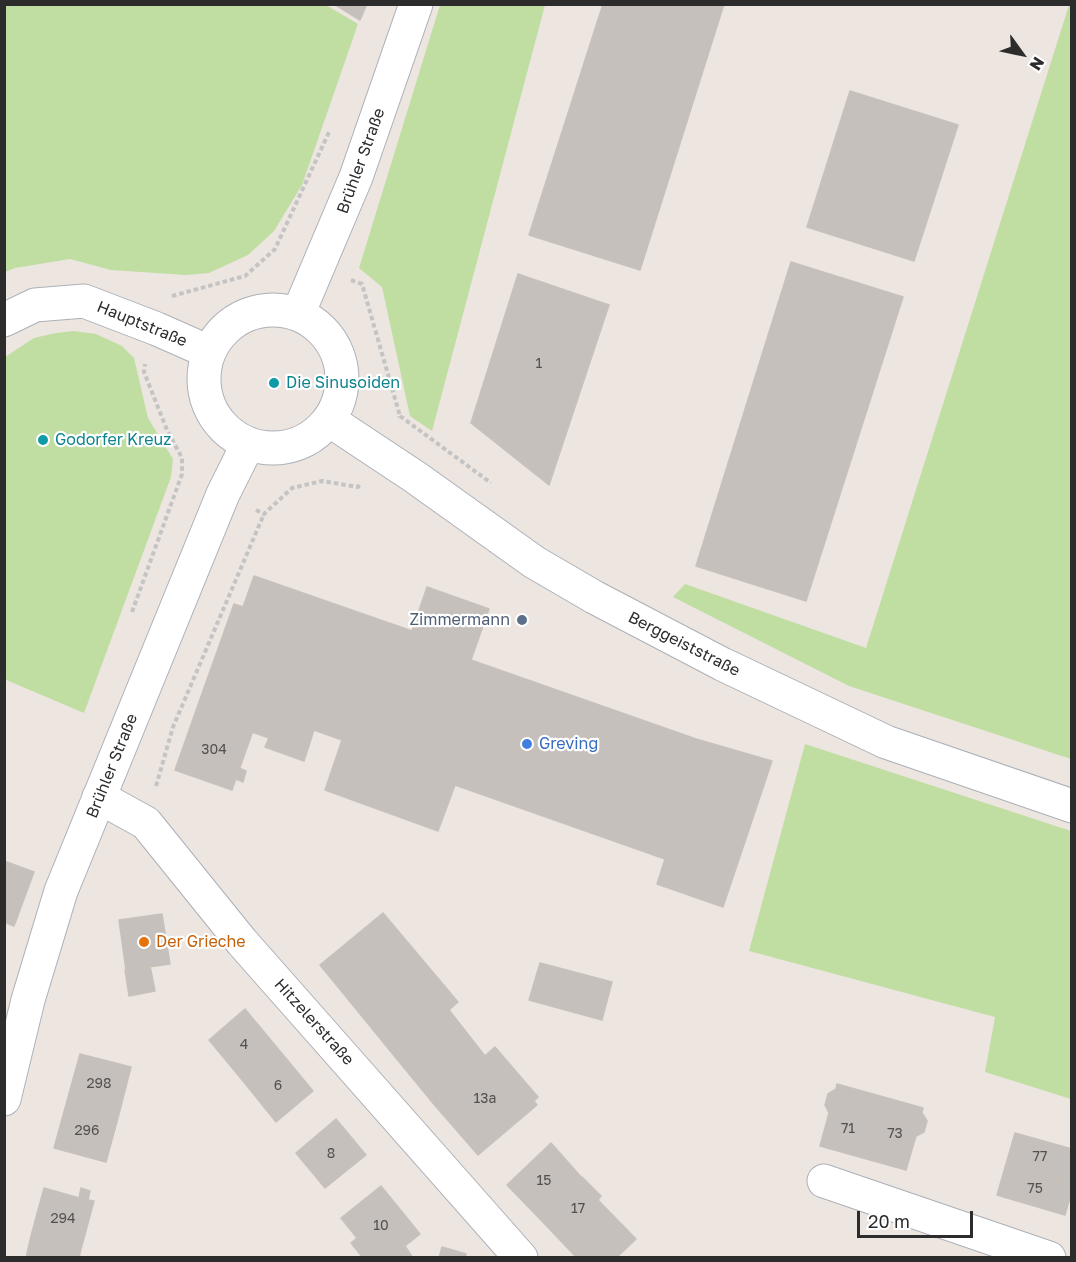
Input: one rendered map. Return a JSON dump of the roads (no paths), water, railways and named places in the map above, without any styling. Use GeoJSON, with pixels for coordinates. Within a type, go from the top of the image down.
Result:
{"type":"FeatureCollection","features":[{"type":"Feature","properties":{"kind":"street","name":"Brühler Straße"},"geometry":{"type":"LineString","coordinates":[[298,314],[356,177],[416,4]]}},
{"type":"Feature","properties":{"kind":"street","name":"Hauptstraße"},"geometry":{"type":"LineString","coordinates":[[4,320],[35,305],[84,301],[209,352]]}},
{"type":"Feature","properties":{"kind":"street"},"geometry":{"type":"LineString","coordinates":[[274,309],[298,314],[314,323],[330,338],[339,358],[342,379],[339,400],[329,420],[312,436],[290,446],[266,448],[248,444],[225,429],[212,413],[205,393],[204,372],[209,352],[220,334],[236,320],[254,312],[274,309]]}},
{"type":"Feature","properties":{"kind":"street","name":"Berggeiststraße"},"geometry":{"type":"LineString","coordinates":[[329,420],[415,477],[534,562],[594,597],[722,664],[886,742],[1071,806]]}},
{"type":"Feature","properties":{"kind":"street","name":"Brühler Straße"},"geometry":{"type":"LineString","coordinates":[[4,1099],[28,1000],[61,891],[223,494],[248,444]]}},
{"type":"Feature","properties":{"kind":"street","name":"Hitzelerstraße"},"geometry":{"type":"LineString","coordinates":[[99,797],[146,823],[242,942],[521,1257]]}},
{"type":"Feature","properties":{"kind":"street"},"geometry":{"type":"LineString","coordinates":[[824,1181],[1049,1257]]}},
{"type":"Feature","properties":{"kind":"place","name":"Die Sinusoiden"},"geometry":{"type":"Point","coordinates":[274,383]}},
{"type":"Feature","properties":{"kind":"place","name":"Godorfer Kreuz"},"geometry":{"type":"Point","coordinates":[43,440]}},
{"type":"Feature","properties":{"kind":"place","name":"Zimmermann"},"geometry":{"type":"Point","coordinates":[522,620]}},
{"type":"Feature","properties":{"kind":"place","name":"Greving"},"geometry":{"type":"Point","coordinates":[527,744]}},
{"type":"Feature","properties":{"kind":"place","name":"Der Grieche"},"geometry":{"type":"Point","coordinates":[144,942]}}]}
